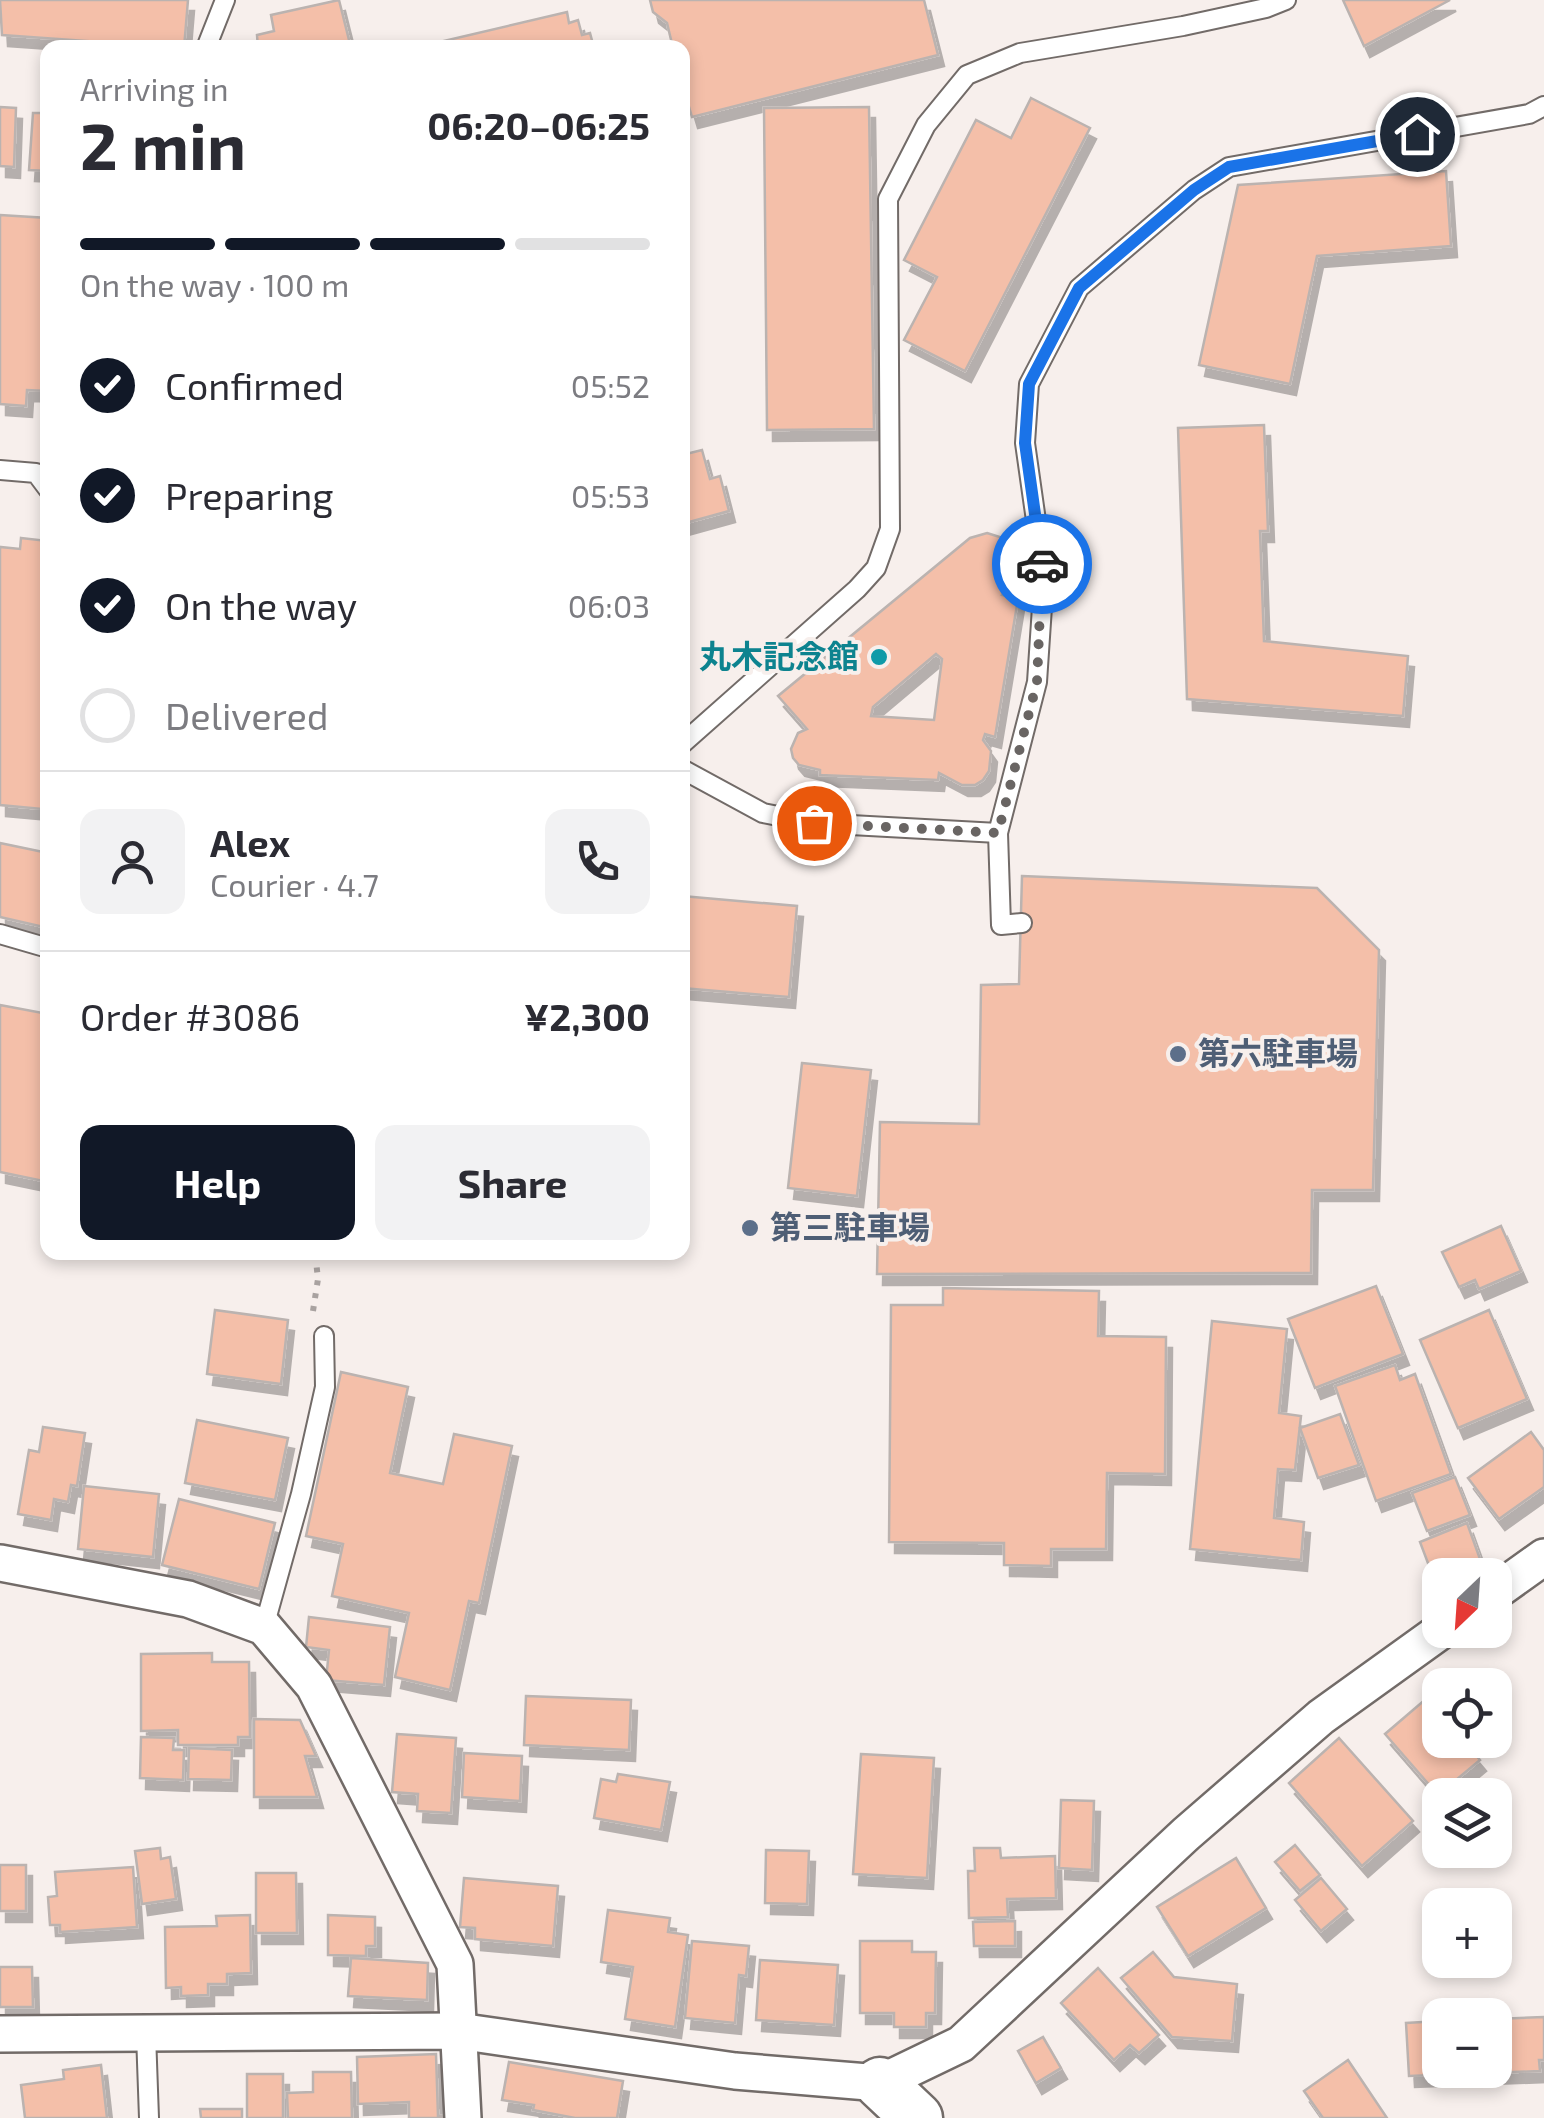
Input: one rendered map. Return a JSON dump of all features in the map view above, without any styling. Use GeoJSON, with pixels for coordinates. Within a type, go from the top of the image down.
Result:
{"type":"FeatureCollection","features":[{"type":"Feature","properties":{"kind":"street"},"geometry":{"type":"LineString","coordinates":[[1512,1580],[1544,1557]]}},
{"type":"Feature","properties":{"kind":"street"},"geometry":{"type":"LineString","coordinates":[[0,1563],[188,1599],[264,1628],[314,1686],[455,1964],[462,2118]]}},
{"type":"Feature","properties":{"kind":"street"},"geometry":{"type":"LineString","coordinates":[[0,2034],[458,2030],[735,2072],[880,2083],[961,2044],[1186,1834],[1321,1717],[1422,1644]]}},
{"type":"Feature","properties":{"kind":"street"},"geometry":{"type":"LineString","coordinates":[[880,2083],[917,2118]]}},
{"type":"Feature","properties":{"kind":"lane"},"geometry":{"type":"LineString","coordinates":[[209,40],[225,0]]}},
{"type":"Feature","properties":{"kind":"lane"},"geometry":{"type":"LineString","coordinates":[[690,737],[857,590],[876,568],[890,529],[888,199],[926,125],[968,75],[1020,53],[1183,26],[1286,0]]}},
{"type":"Feature","properties":{"kind":"lane"},"geometry":{"type":"LineString","coordinates":[[1022,924],[1002,925],[998,833],[1037,682],[1040,647],[1044,577],[1025,443],[1029,384],[1079,288],[1194,190],[1229,167],[1529,114],[1544,106]]}},
{"type":"Feature","properties":{"kind":"lane"},"geometry":{"type":"LineString","coordinates":[[0,470],[36,473],[40,478]]}},
{"type":"Feature","properties":{"kind":"lane"},"geometry":{"type":"LineString","coordinates":[[690,773],[763,813],[814,823],[998,833]]}},
{"type":"Feature","properties":{"kind":"lane"},"geometry":{"type":"LineString","coordinates":[[0,934],[40,946]]}},
{"type":"Feature","properties":{"kind":"lane"},"geometry":{"type":"LineString","coordinates":[[264,1628],[325,1387],[324,1336]]}},
{"type":"Feature","properties":{"kind":"lane"},"geometry":{"type":"LineString","coordinates":[[146,2034],[149,2118]]}},
{"type":"Feature","properties":{"kind":"path"},"geometry":{"type":"LineString","coordinates":[[313,1309],[317,1260]]}},
{"type":"Feature","properties":{"kind":"building"},"geometry":{"type":"Polygon","coordinates":[[[0,0],[188,0],[185,40],[72,40],[2,35],[0,0]]]}},
{"type":"Feature","properties":{"kind":"building"},"geometry":{"type":"Polygon","coordinates":[[[339,0],[349,40],[257,40],[257,35],[274,31],[271,15],[339,0]]]}},
{"type":"Feature","properties":{"kind":"building"},"geometry":{"type":"Polygon","coordinates":[[[650,0],[924,0],[938,55],[692,117],[690,40],[671,40],[667,23],[653,12],[650,0]]]}},
{"type":"Feature","properties":{"kind":"building"},"geometry":{"type":"Polygon","coordinates":[[[1343,0],[1450,0],[1364,46],[1343,0]]]}},
{"type":"Feature","properties":{"kind":"building"},"geometry":{"type":"Polygon","coordinates":[[[567,12],[569,23],[578,20],[582,35],[590,33],[592,40],[448,40],[567,12]]]}},
{"type":"Feature","properties":{"kind":"building"},"geometry":{"type":"Polygon","coordinates":[[[1031,98],[1090,128],[965,371],[904,340],[937,277],[904,260],[976,120],[1011,138],[1031,98]]]}},
{"type":"Feature","properties":{"kind":"building"},"geometry":{"type":"Polygon","coordinates":[[[0,107],[16,108],[14,167],[0,166],[0,107]]]}},
{"type":"Feature","properties":{"kind":"building"},"geometry":{"type":"Polygon","coordinates":[[[869,107],[874,429],[767,430],[764,108],[869,107]]]}},
{"type":"Feature","properties":{"kind":"building"},"geometry":{"type":"Polygon","coordinates":[[[33,113],[40,113],[40,171],[29,170],[33,113]]]}},
{"type":"Feature","properties":{"kind":"building"},"geometry":{"type":"Polygon","coordinates":[[[1446,171],[1451,246],[1317,256],[1290,384],[1199,365],[1238,185],[1446,171]]]}},
{"type":"Feature","properties":{"kind":"building"},"geometry":{"type":"Polygon","coordinates":[[[0,215],[40,218],[40,391],[27,390],[26,406],[0,404],[0,215]]]}},
{"type":"Feature","properties":{"kind":"building"},"geometry":{"type":"Polygon","coordinates":[[[1264,425],[1268,531],[1260,531],[1264,641],[1408,656],[1403,716],[1187,699],[1178,428],[1264,425]]]}},
{"type":"Feature","properties":{"kind":"building"},"geometry":{"type":"Polygon","coordinates":[[[702,450],[710,479],[720,476],[729,511],[690,522],[690,453],[702,450]]]}},
{"type":"Feature","properties":{"kind":"building","name":"丸木記念館"},"geometry":{"type":"Polygon","coordinates":[[[987,533],[1003,538],[1013,553],[1015,569],[1002,595],[1018,599],[995,737],[985,734],[983,740],[991,751],[989,771],[983,780],[975,785],[962,785],[939,773],[938,780],[820,775],[820,770],[799,765],[791,749],[798,733],[807,729],[778,696],[970,538],[987,533]],[[936,654],[873,707],[871,716],[934,720],[942,659],[936,654]]]}},
{"type":"Feature","properties":{"kind":"building"},"geometry":{"type":"Polygon","coordinates":[[[21,538],[40,540],[40,809],[0,805],[0,547],[20,549],[21,538]]]}},
{"type":"Feature","properties":{"kind":"building"},"geometry":{"type":"Polygon","coordinates":[[[0,843],[40,851],[40,926],[0,917],[0,843]]]}},
{"type":"Feature","properties":{"kind":"building","name":"第六駐車場"},"geometry":{"type":"Polygon","coordinates":[[[1022,876],[1317,888],[1379,950],[1373,1190],[1312,1190],[1311,1273],[877,1274],[880,1122],[979,1124],[981,985],[1019,984],[1022,876]]]}},
{"type":"Feature","properties":{"kind":"building"},"geometry":{"type":"Polygon","coordinates":[[[690,897],[797,906],[789,997],[690,989],[690,897]]]}},
{"type":"Feature","properties":{"kind":"building"},"geometry":{"type":"Polygon","coordinates":[[[0,1005],[40,1012],[40,1180],[0,1172],[0,1005]]]}},
{"type":"Feature","properties":{"kind":"building"},"geometry":{"type":"Polygon","coordinates":[[[802,1063],[871,1070],[857,1196],[788,1188],[802,1063]]]}},
{"type":"Feature","properties":{"kind":"building"},"geometry":{"type":"Polygon","coordinates":[[[1501,1226],[1521,1271],[1479,1289],[1475,1280],[1459,1287],[1442,1252],[1501,1226]]]}},
{"type":"Feature","properties":{"kind":"building"},"geometry":{"type":"Polygon","coordinates":[[[1376,1286],[1403,1354],[1315,1388],[1288,1319],[1376,1286]]]}},
{"type":"Feature","properties":{"kind":"building"},"geometry":{"type":"Polygon","coordinates":[[[943,1288],[1099,1291],[1098,1336],[1166,1337],[1165,1474],[1107,1473],[1106,1549],[1051,1549],[1051,1566],[1004,1565],[1004,1543],[889,1542],[891,1305],[943,1305],[943,1288]]]}},
{"type":"Feature","properties":{"kind":"building"},"geometry":{"type":"Polygon","coordinates":[[[215,1310],[288,1320],[281,1384],[207,1374],[215,1310]]]}},
{"type":"Feature","properties":{"kind":"building"},"geometry":{"type":"Polygon","coordinates":[[[1489,1310],[1527,1399],[1458,1428],[1420,1340],[1489,1310]]]}},
{"type":"Feature","properties":{"kind":"building"},"geometry":{"type":"Polygon","coordinates":[[[1212,1321],[1287,1329],[1279,1413],[1301,1416],[1295,1470],[1278,1469],[1274,1518],[1304,1522],[1301,1560],[1190,1549],[1212,1321]]]}},
{"type":"Feature","properties":{"kind":"building"},"geometry":{"type":"Polygon","coordinates":[[[1395,1365],[1400,1380],[1415,1374],[1451,1474],[1376,1501],[1335,1386],[1395,1365]]]}},
{"type":"Feature","properties":{"kind":"building"},"geometry":{"type":"Polygon","coordinates":[[[341,1372],[408,1387],[390,1473],[443,1484],[454,1434],[512,1446],[479,1603],[469,1601],[450,1690],[395,1677],[409,1613],[332,1596],[343,1544],[306,1536],[341,1372]]]}},
{"type":"Feature","properties":{"kind":"building"},"geometry":{"type":"Polygon","coordinates":[[[1340,1414],[1359,1465],[1318,1478],[1300,1428],[1340,1414]]]}},
{"type":"Feature","properties":{"kind":"building"},"geometry":{"type":"Polygon","coordinates":[[[197,1420],[288,1438],[275,1500],[185,1483],[197,1420]]]}},
{"type":"Feature","properties":{"kind":"building"},"geometry":{"type":"Polygon","coordinates":[[[43,1427],[85,1433],[77,1486],[71,1485],[68,1502],[54,1499],[51,1520],[18,1514],[29,1450],[39,1452],[43,1427]]]}},
{"type":"Feature","properties":{"kind":"building"},"geometry":{"type":"Polygon","coordinates":[[[1531,1432],[1544,1450],[1544,1487],[1499,1519],[1468,1478],[1531,1432]]]}},
{"type":"Feature","properties":{"kind":"building"},"geometry":{"type":"Polygon","coordinates":[[[1455,1477],[1470,1515],[1427,1531],[1412,1493],[1455,1477]]]}},
{"type":"Feature","properties":{"kind":"building"},"geometry":{"type":"Polygon","coordinates":[[[84,1486],[159,1494],[153,1557],[78,1549],[84,1486]]]}},
{"type":"Feature","properties":{"kind":"building"},"geometry":{"type":"Polygon","coordinates":[[[179,1499],[275,1523],[259,1589],[162,1565],[179,1499]]]}},
{"type":"Feature","properties":{"kind":"building"},"geometry":{"type":"Polygon","coordinates":[[[1467,1523],[1480,1558],[1426,1558],[1420,1542],[1467,1523]]]}},
{"type":"Feature","properties":{"kind":"building"},"geometry":{"type":"Polygon","coordinates":[[[309,1617],[390,1627],[384,1685],[326,1680],[329,1650],[306,1647],[309,1617]]]}},
{"type":"Feature","properties":{"kind":"building"},"geometry":{"type":"Polygon","coordinates":[[[212,1653],[212,1662],[249,1662],[250,1737],[238,1737],[238,1745],[178,1745],[178,1730],[141,1731],[141,1654],[212,1653]]]}},
{"type":"Feature","properties":{"kind":"building"},"geometry":{"type":"Polygon","coordinates":[[[526,1696],[631,1700],[629,1750],[524,1745],[526,1696]]]}},
{"type":"Feature","properties":{"kind":"building"},"geometry":{"type":"Polygon","coordinates":[[[1422,1702],[1422,1758],[1480,1760],[1458,1778],[1423,1778],[1385,1734],[1422,1702]]]}},
{"type":"Feature","properties":{"kind":"building"},"geometry":{"type":"Polygon","coordinates":[[[254,1719],[300,1720],[316,1756],[305,1756],[317,1797],[254,1797],[254,1719]]]}},
{"type":"Feature","properties":{"kind":"building"},"geometry":{"type":"Polygon","coordinates":[[[397,1734],[456,1738],[451,1813],[417,1811],[418,1794],[392,1792],[397,1734]]]}},
{"type":"Feature","properties":{"kind":"building"},"geometry":{"type":"Polygon","coordinates":[[[141,1737],[174,1738],[173,1750],[184,1750],[183,1780],[140,1778],[141,1737]]]}},
{"type":"Feature","properties":{"kind":"building"},"geometry":{"type":"Polygon","coordinates":[[[1339,1738],[1413,1821],[1362,1866],[1289,1783],[1339,1738]]]}},
{"type":"Feature","properties":{"kind":"building"},"geometry":{"type":"Polygon","coordinates":[[[189,1748],[232,1750],[231,1780],[188,1779],[189,1748]]]}},
{"type":"Feature","properties":{"kind":"building"},"geometry":{"type":"Polygon","coordinates":[[[464,1753],[522,1756],[520,1801],[462,1797],[464,1753]]]}},
{"type":"Feature","properties":{"kind":"building"},"geometry":{"type":"Polygon","coordinates":[[[861,1754],[934,1758],[927,1878],[853,1874],[861,1754]]]}},
{"type":"Feature","properties":{"kind":"building"},"geometry":{"type":"Polygon","coordinates":[[[618,1774],[670,1782],[661,1830],[594,1818],[601,1779],[616,1782],[618,1774]]]}},
{"type":"Feature","properties":{"kind":"building"},"geometry":{"type":"Polygon","coordinates":[[[1061,1800],[1094,1801],[1092,1870],[1059,1868],[1061,1800]]]}},
{"type":"Feature","properties":{"kind":"building"},"geometry":{"type":"Polygon","coordinates":[[[1295,1845],[1320,1875],[1300,1891],[1275,1862],[1295,1845]]]}},
{"type":"Feature","properties":{"kind":"building"},"geometry":{"type":"Polygon","coordinates":[[[160,1848],[161,1859],[170,1857],[176,1899],[142,1904],[135,1851],[160,1848]]]}},
{"type":"Feature","properties":{"kind":"building"},"geometry":{"type":"Polygon","coordinates":[[[974,1848],[1000,1848],[1001,1858],[1055,1856],[1056,1898],[1007,1899],[1008,1917],[969,1918],[968,1871],[975,1871],[974,1848]]]}},
{"type":"Feature","properties":{"kind":"building"},"geometry":{"type":"Polygon","coordinates":[[[766,1850],[809,1851],[807,1904],[765,1903],[766,1850]]]}},
{"type":"Feature","properties":{"kind":"building"},"geometry":{"type":"Polygon","coordinates":[[[1236,1858],[1266,1908],[1188,1956],[1157,1907],[1236,1858]]]}},
{"type":"Feature","properties":{"kind":"building"},"geometry":{"type":"Polygon","coordinates":[[[0,1865],[26,1865],[26,1911],[0,1911],[0,1865]]]}},
{"type":"Feature","properties":{"kind":"building"},"geometry":{"type":"Polygon","coordinates":[[[133,1867],[137,1927],[60,1932],[60,1925],[50,1925],[48,1897],[57,1896],[55,1872],[133,1867]]]}},
{"type":"Feature","properties":{"kind":"building"},"geometry":{"type":"Polygon","coordinates":[[[256,1873],[296,1873],[297,1933],[256,1933],[256,1873]]]}},
{"type":"Feature","properties":{"kind":"building"},"geometry":{"type":"Polygon","coordinates":[[[464,1878],[558,1886],[553,1946],[475,1939],[475,1928],[460,1927],[464,1878]]]}},
{"type":"Feature","properties":{"kind":"building"},"geometry":{"type":"Polygon","coordinates":[[[1321,1878],[1347,1909],[1321,1931],[1295,1900],[1321,1878]]]}},
{"type":"Feature","properties":{"kind":"building"},"geometry":{"type":"Polygon","coordinates":[[[608,1910],[670,1918],[668,1932],[688,1935],[675,2027],[625,2019],[633,1967],[601,1962],[608,1910]]]}},
{"type":"Feature","properties":{"kind":"building"},"geometry":{"type":"Polygon","coordinates":[[[250,1915],[251,1973],[227,1974],[227,1984],[208,1984],[208,1995],[181,1996],[181,1987],[166,1988],[165,1927],[217,1926],[216,1916],[250,1915]]]}},
{"type":"Feature","properties":{"kind":"building"},"geometry":{"type":"Polygon","coordinates":[[[328,1915],[375,1917],[375,1946],[366,1946],[366,1956],[328,1955],[328,1915]]]}},
{"type":"Feature","properties":{"kind":"building"},"geometry":{"type":"Polygon","coordinates":[[[1015,1921],[1015,1946],[974,1946],[973,1922],[1015,1921]]]}},
{"type":"Feature","properties":{"kind":"building"},"geometry":{"type":"Polygon","coordinates":[[[692,1941],[749,1946],[746,1976],[739,1975],[735,2023],[685,2018],[692,1941]]]}},
{"type":"Feature","properties":{"kind":"building"},"geometry":{"type":"Polygon","coordinates":[[[860,1941],[912,1941],[912,1952],[936,1952],[935,2013],[926,2013],[926,2027],[894,2027],[894,2013],[860,2013],[860,1941]]]}},
{"type":"Feature","properties":{"kind":"building"},"geometry":{"type":"Polygon","coordinates":[[[1153,1952],[1174,1977],[1237,1984],[1232,2041],[1172,2037],[1121,1978],[1153,1952]]]}},
{"type":"Feature","properties":{"kind":"building"},"geometry":{"type":"Polygon","coordinates":[[[351,1958],[428,1963],[427,2000],[348,1996],[351,1958]]]}},
{"type":"Feature","properties":{"kind":"building"},"geometry":{"type":"Polygon","coordinates":[[[760,1960],[838,1965],[834,2025],[756,2020],[760,1960]]]}},
{"type":"Feature","properties":{"kind":"building"},"geometry":{"type":"Polygon","coordinates":[[[0,1967],[32,1967],[33,2007],[0,2007],[0,1967]]]}},
{"type":"Feature","properties":{"kind":"building"},"geometry":{"type":"Polygon","coordinates":[[[1098,1968],[1159,2035],[1139,2053],[1130,2045],[1114,2060],[1061,2003],[1098,1968]]]}},
{"type":"Feature","properties":{"kind":"building"},"geometry":{"type":"Polygon","coordinates":[[[1544,2017],[1544,2060],[1539,2060],[1540,2071],[1512,2072],[1512,2018],[1544,2017]]]}},
{"type":"Feature","properties":{"kind":"building"},"geometry":{"type":"Polygon","coordinates":[[[1422,2022],[1422,2076],[1409,2076],[1406,2023],[1422,2022]]]}},
{"type":"Feature","properties":{"kind":"building"},"geometry":{"type":"Polygon","coordinates":[[[1043,2037],[1061,2068],[1036,2083],[1018,2051],[1043,2037]]]}},
{"type":"Feature","properties":{"kind":"building"},"geometry":{"type":"Polygon","coordinates":[[[436,2054],[438,2116],[451,2118],[409,2118],[409,2102],[358,2104],[357,2057],[436,2054]]]}},
{"type":"Feature","properties":{"kind":"building"},"geometry":{"type":"Polygon","coordinates":[[[1348,2060],[1387,2118],[1323,2118],[1304,2091],[1348,2060]]]}},
{"type":"Feature","properties":{"kind":"building"},"geometry":{"type":"Polygon","coordinates":[[[509,2062],[623,2081],[617,2118],[575,2118],[502,2100],[509,2062]]]}},
{"type":"Feature","properties":{"kind":"building"},"geometry":{"type":"Polygon","coordinates":[[[101,2065],[107,2118],[25,2118],[21,2085],[64,2079],[63,2070],[101,2065]]]}},
{"type":"Feature","properties":{"kind":"building"},"geometry":{"type":"Polygon","coordinates":[[[313,2072],[351,2072],[352,2118],[288,2118],[287,2093],[313,2092],[313,2072]]]}},
{"type":"Feature","properties":{"kind":"building"},"geometry":{"type":"Polygon","coordinates":[[[247,2074],[283,2074],[283,2118],[247,2118],[247,2074]]]}},
{"type":"Feature","properties":{"kind":"building"},"geometry":{"type":"Polygon","coordinates":[[[200,2109],[242,2109],[242,2118],[201,2118],[200,2109]]]}},
{"type":"Feature","properties":{"kind":"way so far"},"geometry":{"type":"LineString","coordinates":[[814,823],[998,833],[1037,682],[1042,564]]}},
{"type":"Feature","properties":{"kind":"place","name":"丸木記念館"},"geometry":{"type":"Point","coordinates":[879,657]}},
{"type":"Feature","properties":{"kind":"place","name":"第六駐車場"},"geometry":{"type":"Point","coordinates":[1178,1054]}},
{"type":"Feature","properties":{"kind":"place","name":"第三駐車場"},"geometry":{"type":"Point","coordinates":[750,1228]}},
{"type":"Feature","properties":{"kind":"route"},"geometry":{"type":"LineString","coordinates":[[1042,564],[1025,443],[1029,384],[1079,288],[1194,190],[1229,167],[1417,134]]}}]}
